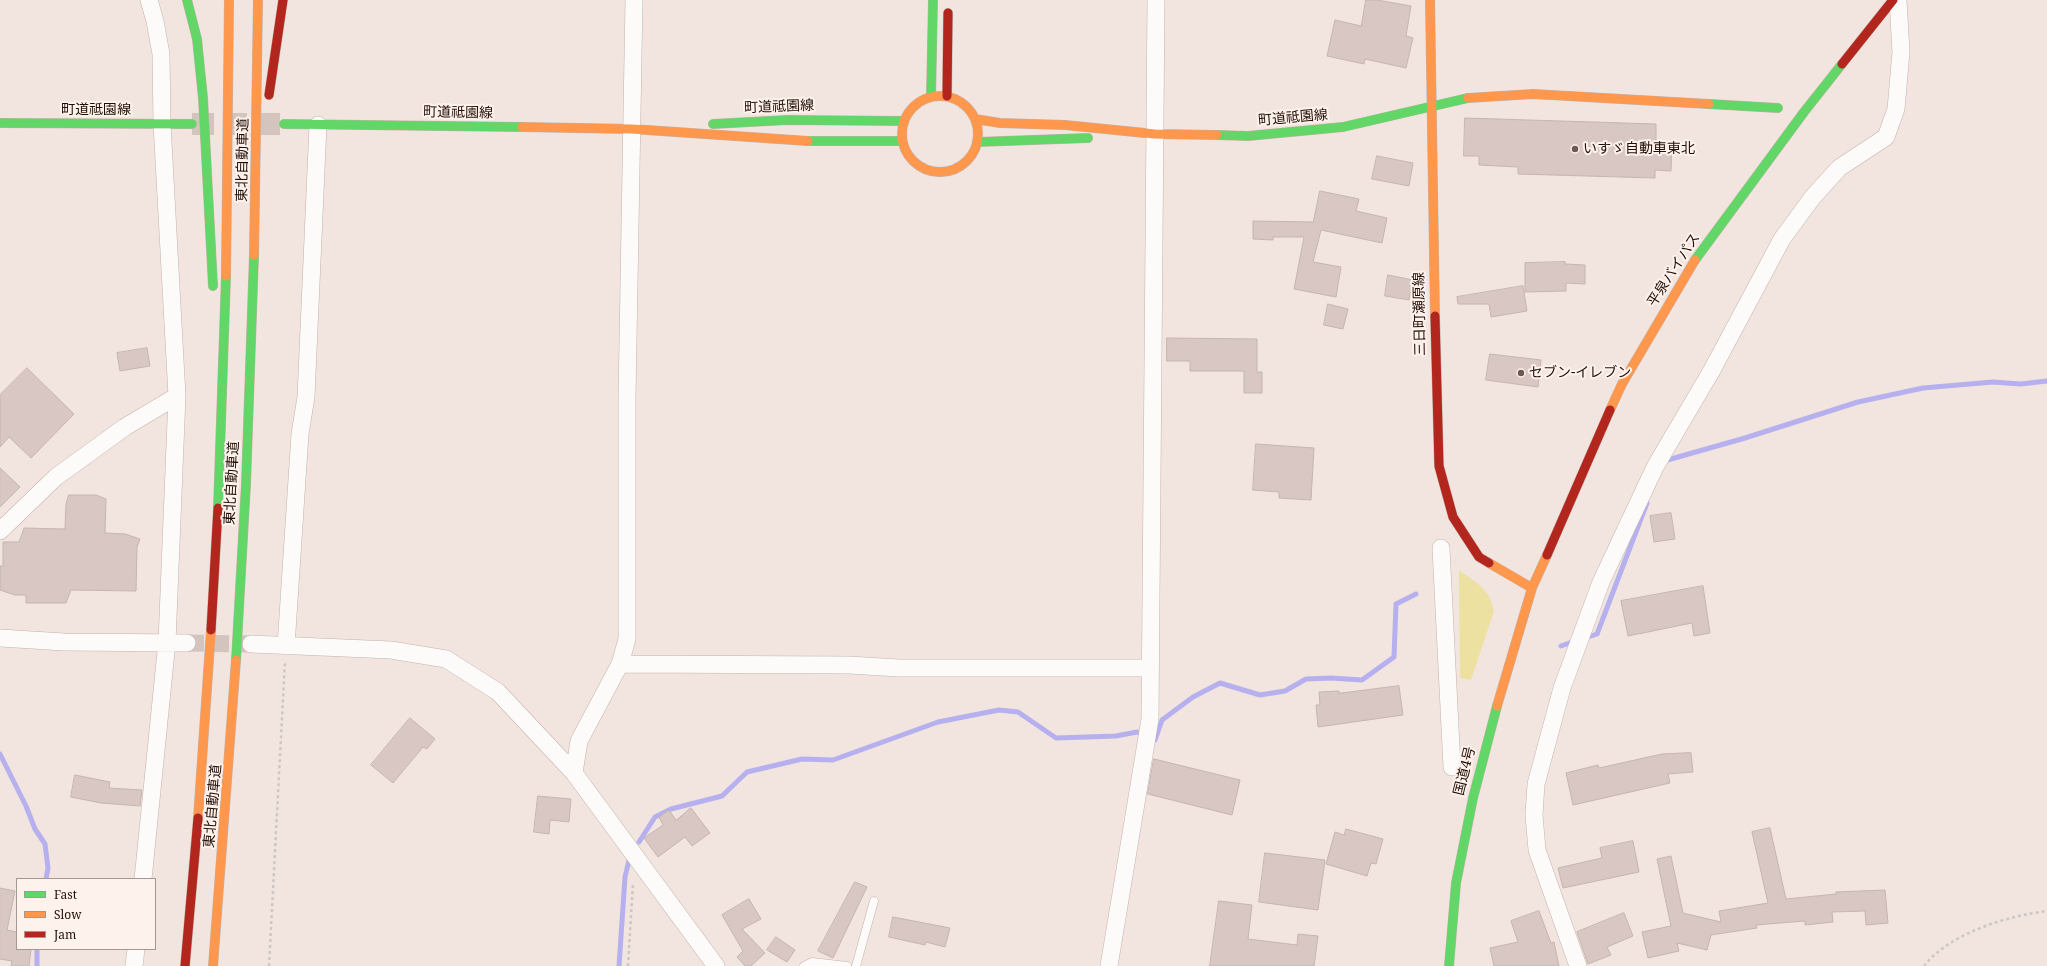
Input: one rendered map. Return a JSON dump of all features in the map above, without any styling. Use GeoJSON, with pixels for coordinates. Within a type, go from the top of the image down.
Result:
{"type":"FeatureCollection","features":[{"type":"Feature","properties":{"kind":"main road"},"geometry":{"type":"LineString","coordinates":[[187,0],[197,39],[203,98],[214,297]]}},
{"type":"Feature","properties":{"kind":"main road","name":"東北自動車道"},"geometry":{"type":"LineString","coordinates":[[185,966],[192,892],[214,581],[222,405],[229,172],[229,0]]}},
{"type":"Feature","properties":{"kind":"main road","name":"東北自動車道"},"geometry":{"type":"LineString","coordinates":[[213,966],[231,757],[242,582],[250,408],[257,171],[258,0]]}},
{"type":"Feature","properties":{"kind":"main road"},"geometry":{"type":"LineString","coordinates":[[268,101],[283,0]]}},
{"type":"Feature","properties":{"kind":"main road"},"geometry":{"type":"LineString","coordinates":[[931,97],[933,0]]}},
{"type":"Feature","properties":{"kind":"main road"},"geometry":{"type":"LineString","coordinates":[[947,96],[948,0]]}},
{"type":"Feature","properties":{"kind":"main road","name":"三日町瀬原線"},"geometry":{"type":"LineString","coordinates":[[1430,0],[1439,466],[1452,517],[1479,557],[1532,588]]}},
{"type":"Feature","properties":{"kind":"main road","name":"平泉バイパス"},"geometry":{"type":"LineString","coordinates":[[1532,588],[1622,384],[1689,268],[1804,112],[1893,0]]}},
{"type":"Feature","properties":{"kind":"main road","name":"町道祗園線"},"geometry":{"type":"LineString","coordinates":[[975,119],[1000,123],[1065,125],[1155,134],[1248,136],[1335,128],[1476,96],[1533,94],[1778,108]]}},
{"type":"Feature","properties":{"kind":"main road"},"geometry":{"type":"LineString","coordinates":[[947,96],[964,104],[975,119],[978,130],[978,142],[973,153],[965,163],[955,169],[942,172],[930,171],[919,166],[910,158],[902,141],[904,121],[914,105],[931,97],[947,96]]}},
{"type":"Feature","properties":{"kind":"main road"},"geometry":{"type":"LineString","coordinates":[[257,171],[266,117]]}},
{"type":"Feature","properties":{"kind":"main road","name":"町道祗園線"},"geometry":{"type":"LineString","coordinates":[[632,130],[786,120],[904,121]]}},
{"type":"Feature","properties":{"kind":"main road","name":"町道祗園線"},"geometry":{"type":"LineString","coordinates":[[0,123],[192,124]]}},
{"type":"Feature","properties":{"kind":"main road","name":"町道祗園線"},"geometry":{"type":"LineString","coordinates":[[284,124],[632,130],[789,141],[902,141]]}},
{"type":"Feature","properties":{"kind":"main road","name":"町道祗園線"},"geometry":{"type":"LineString","coordinates":[[978,142],[1057,140],[1155,134]]}},
{"type":"Feature","properties":{"kind":"main road"},"geometry":{"type":"LineString","coordinates":[[215,312],[222,405]]}},
{"type":"Feature","properties":{"kind":"main road","name":"国道4号"},"geometry":{"type":"LineString","coordinates":[[1449,966],[1456,883],[1473,798],[1510,658],[1532,588]]}},
{"type":"Feature","properties":{"kind":"street"},"geometry":{"type":"LineString","coordinates":[[143,878],[167,642],[177,396],[162,124],[161,54],[156,22],[149,0]]}},
{"type":"Feature","properties":{"kind":"street"},"geometry":{"type":"LineString","coordinates":[[574,773],[579,741],[620,664],[626,639],[627,397],[634,0]]}},
{"type":"Feature","properties":{"kind":"street"},"geometry":{"type":"LineString","coordinates":[[1109,966],[1150,719],[1149,668],[1156,0]]}},
{"type":"Feature","properties":{"kind":"street"},"geometry":{"type":"LineString","coordinates":[[1578,966],[1537,850],[1534,815],[1536,784],[1562,688],[1601,582],[1655,467],[1712,370],[1782,239],[1812,198],[1839,168],[1886,137],[1896,109],[1901,52],[1898,0]]}},
{"type":"Feature","properties":{"kind":"street"},"geometry":{"type":"LineString","coordinates":[[286,646],[300,434],[306,397],[318,125]]}},
{"type":"Feature","properties":{"kind":"street"},"geometry":{"type":"LineString","coordinates":[[0,531],[56,477],[125,427],[177,396]]}},
{"type":"Feature","properties":{"kind":"street"},"geometry":{"type":"LineString","coordinates":[[1441,548],[1452,767]]}},
{"type":"Feature","properties":{"kind":"street"},"geometry":{"type":"LineString","coordinates":[[0,638],[64,642],[187,643]]}},
{"type":"Feature","properties":{"kind":"street"},"geometry":{"type":"LineString","coordinates":[[251,644],[391,650],[446,659],[498,692],[574,773],[716,966]]}},
{"type":"Feature","properties":{"kind":"street"},"geometry":{"type":"LineString","coordinates":[[620,664],[849,665],[899,668],[1149,668]]}},
{"type":"Feature","properties":{"kind":"street"},"geometry":{"type":"LineString","coordinates":[[134,966],[136,950]]}},
{"type":"Feature","properties":{"kind":"lane"},"geometry":{"type":"LineString","coordinates":[[856,966],[874,901]]}},
{"type":"Feature","properties":{"kind":"lane"},"geometry":{"type":"LineString","coordinates":[[804,966],[812,962],[847,966]]}},
{"type":"Feature","properties":{"kind":"path"},"geometry":{"type":"LineString","coordinates":[[269,966],[286,646]]}},
{"type":"Feature","properties":{"kind":"path"},"geometry":{"type":"LineString","coordinates":[[628,966],[634,854]]}},
{"type":"Feature","properties":{"kind":"path"},"geometry":{"type":"LineString","coordinates":[[1924,966],[1930,958],[1972,930],[2021,915],[2047,911]]}},
{"type":"Feature","properties":{"kind":"shaded area"},"geometry":{"type":"Polygon","coordinates":[[[1459,570],[1485,591],[1489,596],[1494,611],[1471,680],[1460,678],[1459,570]]]}},
{"type":"Feature","properties":{"kind":"building"},"geometry":{"type":"Polygon","coordinates":[[[1366,0],[1377,0],[1411,6],[1406,36],[1413,38],[1406,68],[1365,59],[1364,64],[1327,56],[1335,20],[1361,26],[1366,0]]]}},
{"type":"Feature","properties":{"kind":"building"},"geometry":{"type":"Polygon","coordinates":[[[1465,118],[1656,124],[1656,141],[1672,142],[1671,171],[1655,170],[1655,178],[1518,174],[1518,167],[1479,165],[1479,156],[1464,156],[1465,118]]]}},
{"type":"Feature","properties":{"kind":"building"},"geometry":{"type":"Polygon","coordinates":[[[1377,156],[1413,163],[1409,186],[1372,179],[1377,156]]]}},
{"type":"Feature","properties":{"kind":"building"},"geometry":{"type":"Polygon","coordinates":[[[1320,191],[1359,199],[1356,211],[1387,218],[1382,243],[1321,230],[1313,262],[1341,267],[1336,297],[1294,289],[1304,237],[1273,237],[1273,240],[1253,239],[1253,221],[1313,222],[1320,191]]]}},
{"type":"Feature","properties":{"kind":"building"},"geometry":{"type":"Polygon","coordinates":[[[1565,262],[1565,264],[1585,265],[1585,284],[1566,283],[1566,291],[1525,292],[1525,263],[1565,262]]]}},
{"type":"Feature","properties":{"kind":"building"},"geometry":{"type":"Polygon","coordinates":[[[1388,275],[1413,280],[1409,300],[1385,296],[1388,275]]]}},
{"type":"Feature","properties":{"kind":"building"},"geometry":{"type":"Polygon","coordinates":[[[1523,286],[1527,311],[1491,317],[1489,304],[1458,304],[1457,297],[1523,286]]]}},
{"type":"Feature","properties":{"kind":"building"},"geometry":{"type":"Polygon","coordinates":[[[1328,304],[1348,309],[1343,329],[1324,325],[1328,304]]]}},
{"type":"Feature","properties":{"kind":"building"},"geometry":{"type":"Polygon","coordinates":[[[1167,338],[1257,339],[1257,372],[1262,372],[1262,393],[1244,393],[1244,371],[1190,371],[1190,361],[1167,361],[1167,338]]]}},
{"type":"Feature","properties":{"kind":"building"},"geometry":{"type":"Polygon","coordinates":[[[147,348],[150,366],[120,371],[117,353],[147,348]]]}},
{"type":"Feature","properties":{"kind":"building"},"geometry":{"type":"Polygon","coordinates":[[[1490,354],[1541,360],[1538,387],[1486,380],[1490,354]]]}},
{"type":"Feature","properties":{"kind":"building"},"geometry":{"type":"Polygon","coordinates":[[[27,368],[74,414],[31,458],[9,437],[0,447],[0,395],[27,368]]]}},
{"type":"Feature","properties":{"kind":"building"},"geometry":{"type":"Polygon","coordinates":[[[1256,444],[1314,448],[1311,500],[1279,498],[1279,492],[1253,490],[1256,444]]]}},
{"type":"Feature","properties":{"kind":"building"},"geometry":{"type":"Polygon","coordinates":[[[0,468],[20,487],[0,507],[0,468]]]}},
{"type":"Feature","properties":{"kind":"building"},"geometry":{"type":"Polygon","coordinates":[[[69,495],[96,495],[106,499],[105,533],[125,534],[140,539],[137,547],[136,591],[71,590],[66,603],[26,603],[26,595],[15,595],[0,590],[0,566],[3,566],[3,542],[19,542],[24,528],[65,529],[66,504],[69,495]]]}},
{"type":"Feature","properties":{"kind":"building"},"geometry":{"type":"Polygon","coordinates":[[[1671,513],[1675,539],[1654,542],[1650,516],[1671,513]]]}},
{"type":"Feature","properties":{"kind":"building"},"geometry":{"type":"Polygon","coordinates":[[[1703,586],[1710,633],[1694,636],[1692,623],[1628,636],[1621,601],[1703,586]]]}},
{"type":"Feature","properties":{"kind":"building"},"geometry":{"type":"Polygon","coordinates":[[[1399,686],[1403,715],[1318,727],[1316,705],[1320,705],[1319,692],[1339,691],[1339,693],[1399,686]]]}},
{"type":"Feature","properties":{"kind":"building"},"geometry":{"type":"Polygon","coordinates":[[[410,718],[435,739],[427,749],[423,747],[393,783],[371,765],[410,718]]]}},
{"type":"Feature","properties":{"kind":"building"},"geometry":{"type":"Polygon","coordinates":[[[1691,753],[1693,772],[1668,774],[1670,783],[1573,805],[1566,773],[1598,765],[1599,768],[1662,754],[1691,753]]]}},
{"type":"Feature","properties":{"kind":"building"},"geometry":{"type":"Polygon","coordinates":[[[1154,759],[1240,780],[1232,815],[1148,794],[1154,759]]]}},
{"type":"Feature","properties":{"kind":"building"},"geometry":{"type":"Polygon","coordinates":[[[75,775],[110,782],[109,788],[142,790],[140,806],[101,803],[71,797],[75,775]]]}},
{"type":"Feature","properties":{"kind":"building"},"geometry":{"type":"Polygon","coordinates":[[[538,796],[571,799],[569,822],[550,820],[549,834],[534,832],[538,796]]]}},
{"type":"Feature","properties":{"kind":"building"},"geometry":{"type":"Polygon","coordinates":[[[691,808],[710,833],[692,846],[685,837],[658,857],[644,838],[663,825],[659,817],[669,810],[676,820],[691,808]]]}},
{"type":"Feature","properties":{"kind":"building"},"geometry":{"type":"Polygon","coordinates":[[[1770,828],[1786,899],[1836,894],[1836,892],[1885,890],[1888,923],[1866,925],[1865,911],[1832,912],[1833,922],[1805,925],[1805,921],[1756,925],[1757,928],[1711,935],[1707,950],[1677,943],[1679,951],[1648,958],[1642,932],[1671,926],[1657,859],[1671,856],[1683,913],[1721,922],[1719,911],[1768,903],[1752,832],[1770,828]]]}},
{"type":"Feature","properties":{"kind":"building"},"geometry":{"type":"Polygon","coordinates":[[[1346,829],[1383,839],[1376,864],[1371,863],[1367,876],[1326,864],[1335,832],[1344,835],[1346,829]]]}},
{"type":"Feature","properties":{"kind":"building"},"geometry":{"type":"Polygon","coordinates":[[[1633,841],[1639,872],[1563,888],[1558,868],[1602,858],[1600,848],[1633,841]]]}},
{"type":"Feature","properties":{"kind":"building"},"geometry":{"type":"Polygon","coordinates":[[[1265,853],[1325,860],[1318,910],[1259,902],[1265,853]]]}},
{"type":"Feature","properties":{"kind":"building"},"geometry":{"type":"Polygon","coordinates":[[[855,882],[867,887],[833,958],[818,951],[855,882]]]}},
{"type":"Feature","properties":{"kind":"building"},"geometry":{"type":"Polygon","coordinates":[[[0,888],[15,891],[7,930],[16,932],[16,950],[31,950],[29,966],[11,966],[12,961],[0,959],[0,888]]]}},
{"type":"Feature","properties":{"kind":"building"},"geometry":{"type":"Polygon","coordinates":[[[749,899],[761,919],[742,929],[765,953],[751,966],[745,966],[737,957],[743,951],[722,915],[749,899]]]}},
{"type":"Feature","properties":{"kind":"building"},"geometry":{"type":"Polygon","coordinates":[[[1219,901],[1252,905],[1248,939],[1297,945],[1298,934],[1318,936],[1314,966],[1210,966],[1219,901]]]}},
{"type":"Feature","properties":{"kind":"building"},"geometry":{"type":"Polygon","coordinates":[[[1539,911],[1551,943],[1554,942],[1559,966],[1494,966],[1490,948],[1518,942],[1511,921],[1539,911]]]}},
{"type":"Feature","properties":{"kind":"building"},"geometry":{"type":"Polygon","coordinates":[[[1624,913],[1633,936],[1607,947],[1611,955],[1588,964],[1577,932],[1624,913]]]}},
{"type":"Feature","properties":{"kind":"building"},"geometry":{"type":"Polygon","coordinates":[[[893,917],[950,928],[945,947],[926,942],[925,945],[889,937],[893,917]]]}},
{"type":"Feature","properties":{"kind":"building"},"geometry":{"type":"Polygon","coordinates":[[[776,937],[795,950],[787,962],[767,950],[776,937]]]}},
{"type":"Feature","properties":{"kind":"waterway"},"geometry":{"type":"LineString","coordinates":[[1664,461],[1745,438],[1858,402],[1923,388],[1993,382],[2021,384],[2047,381]]}},
{"type":"Feature","properties":{"kind":"waterway"},"geometry":{"type":"LineString","coordinates":[[1585,638],[1597,634],[1647,503]]}},
{"type":"Feature","properties":{"kind":"waterway"},"geometry":{"type":"LineString","coordinates":[[639,842],[655,817],[671,809],[722,796],[747,772],[802,759],[833,760],[938,722],[999,710],[1018,712],[1056,738],[1116,736],[1137,732],[1155,740],[1162,720],[1193,697],[1220,683],[1260,695],[1285,691],[1306,679],[1331,678],[1362,680],[1394,657],[1396,604],[1416,594]]}},
{"type":"Feature","properties":{"kind":"waterway"},"geometry":{"type":"LineString","coordinates":[[1561,646],[1575,641]]}},
{"type":"Feature","properties":{"kind":"waterway"},"geometry":{"type":"LineString","coordinates":[[0,754],[26,806],[35,829],[45,844],[48,868],[46,878]]}},
{"type":"Feature","properties":{"kind":"waterway"},"geometry":{"type":"LineString","coordinates":[[619,966],[625,877],[630,856]]}},
{"type":"Feature","properties":{"kind":"waterway"},"geometry":{"type":"LineString","coordinates":[[37,950],[37,966]]}},
{"type":"Feature","properties":{"kind":"tunnel"},"geometry":{"type":"LineString","coordinates":[[192,124],[284,124]]}},
{"type":"Feature","properties":{"kind":"tunnel"},"geometry":{"type":"LineString","coordinates":[[187,643],[249,644]]}},
{"type":"Feature","properties":{"kind":"traffic: fast"},"geometry":{"type":"LineString","coordinates":[[187,0],[197,39],[203,98],[213,286]]}},
{"type":"Feature","properties":{"kind":"traffic: fast"},"geometry":{"type":"LineString","coordinates":[[931,97],[933,0]]}},
{"type":"Feature","properties":{"kind":"traffic: fast"},"geometry":{"type":"LineString","coordinates":[[1695,260],[1804,112],[1842,64]]}},
{"type":"Feature","properties":{"kind":"traffic: fast"},"geometry":{"type":"LineString","coordinates":[[1217,135],[1248,136],[1343,127],[1468,98]]}},
{"type":"Feature","properties":{"kind":"traffic: fast"},"geometry":{"type":"LineString","coordinates":[[1709,104],[1778,108]]}},
{"type":"Feature","properties":{"kind":"traffic: fast"},"geometry":{"type":"LineString","coordinates":[[713,124],[787,120],[904,121]]}},
{"type":"Feature","properties":{"kind":"traffic: fast"},"geometry":{"type":"LineString","coordinates":[[0,123],[192,124]]}},
{"type":"Feature","properties":{"kind":"traffic: fast"},"geometry":{"type":"LineString","coordinates":[[284,124],[522,127]]}},
{"type":"Feature","properties":{"kind":"traffic: fast"},"geometry":{"type":"LineString","coordinates":[[977,142],[1088,138]]}},
{"type":"Feature","properties":{"kind":"traffic: fast"},"geometry":{"type":"LineString","coordinates":[[808,141],[902,141]]}},
{"type":"Feature","properties":{"kind":"traffic: fast"},"geometry":{"type":"LineString","coordinates":[[236,660],[246,484],[254,255]]}},
{"type":"Feature","properties":{"kind":"traffic: fast"},"geometry":{"type":"LineString","coordinates":[[218,508],[226,276]]}},
{"type":"Feature","properties":{"kind":"traffic: fast"},"geometry":{"type":"LineString","coordinates":[[1449,966],[1456,883],[1473,798],[1497,706]]}},
{"type":"Feature","properties":{"kind":"traffic: slow"},"geometry":{"type":"LineString","coordinates":[[226,276],[229,0]]}},
{"type":"Feature","properties":{"kind":"traffic: slow"},"geometry":{"type":"LineString","coordinates":[[254,255],[258,0]]}},
{"type":"Feature","properties":{"kind":"traffic: slow"},"geometry":{"type":"LineString","coordinates":[[1430,0],[1435,316]]}},
{"type":"Feature","properties":{"kind":"traffic: slow"},"geometry":{"type":"LineString","coordinates":[[1468,98],[1533,94],[1709,104]]}},
{"type":"Feature","properties":{"kind":"traffic: slow"},"geometry":{"type":"LineString","coordinates":[[940,96],[955,99],[967,107],[975,119],[978,134],[975,149],[967,161],[955,169],[940,172],[925,169],[913,161],[905,149],[902,134],[905,119],[913,107],[925,99],[940,96]]}},
{"type":"Feature","properties":{"kind":"traffic: slow"},"geometry":{"type":"LineString","coordinates":[[975,119],[1000,123],[1065,125],[1155,134],[1217,135]]}},
{"type":"Feature","properties":{"kind":"traffic: slow"},"geometry":{"type":"LineString","coordinates":[[522,127],[632,129],[808,141]]}},
{"type":"Feature","properties":{"kind":"traffic: slow"},"geometry":{"type":"LineString","coordinates":[[1610,410],[1622,384],[1695,260]]}},
{"type":"Feature","properties":{"kind":"traffic: slow"},"geometry":{"type":"LineString","coordinates":[[1497,706],[1532,588],[1547,555]]}},
{"type":"Feature","properties":{"kind":"traffic: slow"},"geometry":{"type":"LineString","coordinates":[[1489,563],[1532,588]]}},
{"type":"Feature","properties":{"kind":"traffic: slow"},"geometry":{"type":"LineString","coordinates":[[198,818],[211,630]]}},
{"type":"Feature","properties":{"kind":"traffic: slow"},"geometry":{"type":"LineString","coordinates":[[213,966],[236,660]]}},
{"type":"Feature","properties":{"kind":"traffic: jam"},"geometry":{"type":"LineString","coordinates":[[269,95],[283,0]]}},
{"type":"Feature","properties":{"kind":"traffic: jam"},"geometry":{"type":"LineString","coordinates":[[1842,64],[1893,0]]}},
{"type":"Feature","properties":{"kind":"traffic: jam"},"geometry":{"type":"LineString","coordinates":[[947,96],[948,13]]}},
{"type":"Feature","properties":{"kind":"traffic: jam"},"geometry":{"type":"LineString","coordinates":[[1435,316],[1439,466],[1453,517],[1479,557],[1489,563]]}},
{"type":"Feature","properties":{"kind":"traffic: jam"},"geometry":{"type":"LineString","coordinates":[[1547,555],[1610,410]]}},
{"type":"Feature","properties":{"kind":"traffic: jam"},"geometry":{"type":"LineString","coordinates":[[211,630],[218,508]]}},
{"type":"Feature","properties":{"kind":"traffic: jam"},"geometry":{"type":"LineString","coordinates":[[185,966],[198,818]]}},
{"type":"Feature","properties":{"kind":"place","name":"いすゞ自動車東北"},"geometry":{"type":"Point","coordinates":[1575,149]}},
{"type":"Feature","properties":{"kind":"place","name":"セブン-イレブン"},"geometry":{"type":"Point","coordinates":[1521,373]}}]}
